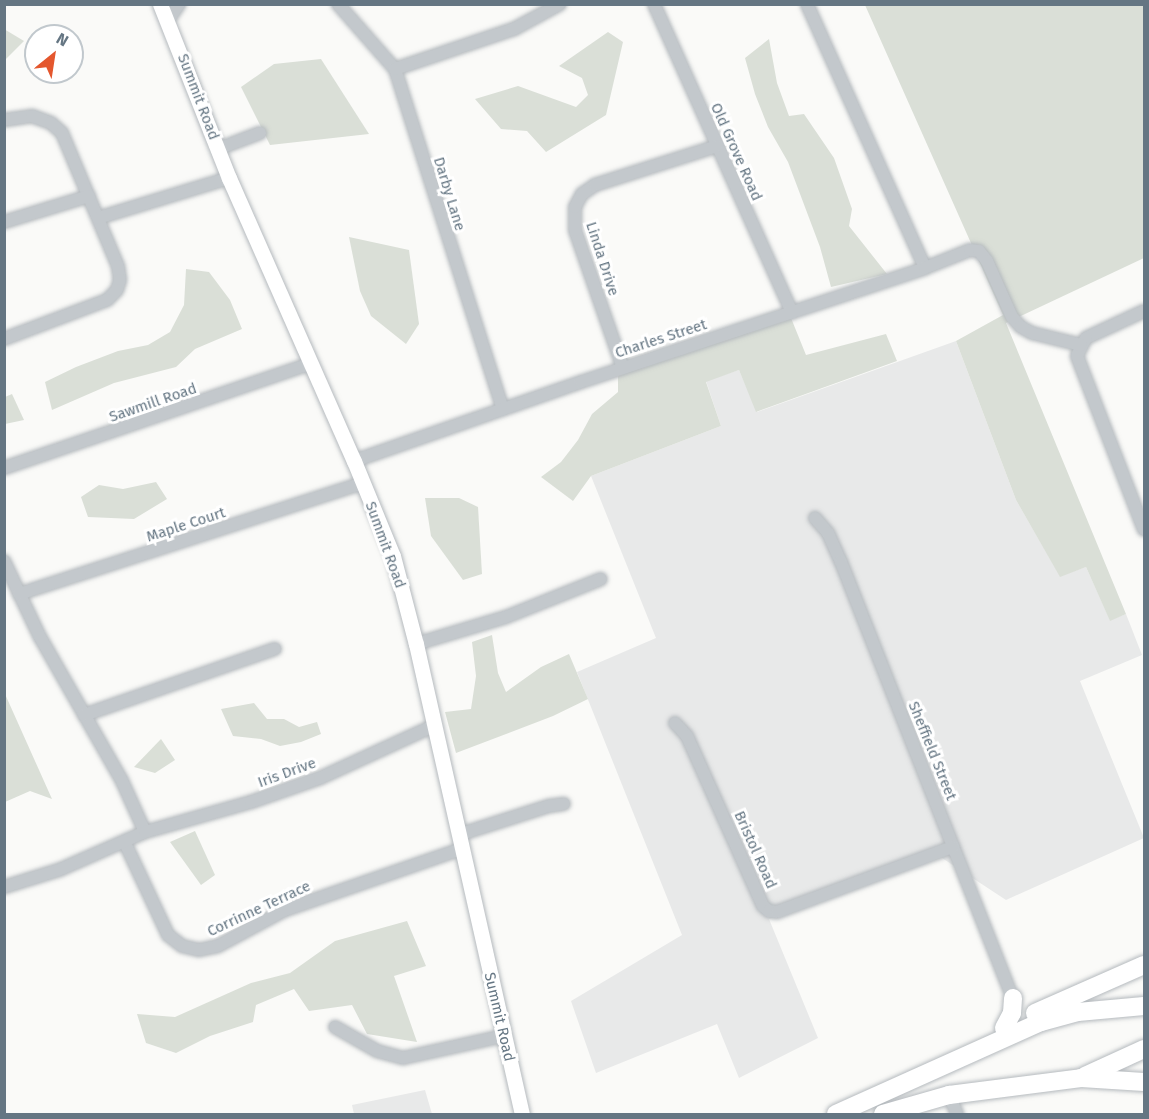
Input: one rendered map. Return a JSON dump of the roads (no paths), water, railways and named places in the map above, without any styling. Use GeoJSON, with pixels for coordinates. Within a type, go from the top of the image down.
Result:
{"type":"FeatureCollection","features":[{"type":"Feature","properties":{"kind":"highway"},"geometry":{"type":"LineString","coordinates":[[925,1072],[1004,1028],[1144,966]]}},
{"type":"Feature","properties":{"kind":"highway"},"geometry":{"type":"LineString","coordinates":[[1013,998],[1026,1009],[1040,1011]]}},
{"type":"Feature","properties":{"kind":"highway"},"geometry":{"type":"LineString","coordinates":[[1004,1028],[1012,1013],[1013,998]]}},
{"type":"Feature","properties":{"kind":"highway"},"geometry":{"type":"LineString","coordinates":[[836,1114],[925,1072],[1041,1022],[1078,1011],[1144,1006]]}},
{"type":"Feature","properties":{"kind":"highway"},"geometry":{"type":"LineString","coordinates":[[1081,1078],[1144,1049]]}},
{"type":"Feature","properties":{"kind":"highway"},"geometry":{"type":"LineString","coordinates":[[883,1114],[949,1095],[1081,1078],[1144,1082]]}},
{"type":"Feature","properties":{"kind":"main road","name":"Summit Road"},"geometry":{"type":"LineString","coordinates":[[160,4],[229,178],[354,461],[393,556],[416,644],[522,1114]]}},
{"type":"Feature","properties":{"kind":"street"},"geometry":{"type":"LineString","coordinates":[[168,22],[179,4]]}},
{"type":"Feature","properties":{"kind":"street","name":"Darby Lane"},"geometry":{"type":"LineString","coordinates":[[338,4],[395,69],[503,409]]}},
{"type":"Feature","properties":{"kind":"street"},"geometry":{"type":"LineString","coordinates":[[395,69],[514,29],[560,4]]}},
{"type":"Feature","properties":{"kind":"street","name":"Old Grove Road"},"geometry":{"type":"LineString","coordinates":[[654,4],[792,312]]}},
{"type":"Feature","properties":{"kind":"street"},"geometry":{"type":"LineString","coordinates":[[807,4],[925,268]]}},
{"type":"Feature","properties":{"kind":"street"},"geometry":{"type":"LineString","coordinates":[[4,120],[32,116],[55,126],[68,141],[120,271],[117,290],[107,300],[4,339]]}},
{"type":"Feature","properties":{"kind":"street"},"geometry":{"type":"LineString","coordinates":[[218,149],[260,133]]}},
{"type":"Feature","properties":{"kind":"street","name":"Linda Drive"},"geometry":{"type":"LineString","coordinates":[[623,368],[575,230],[575,207],[582,194],[595,185],[717,146]]}},
{"type":"Feature","properties":{"kind":"street"},"geometry":{"type":"LineString","coordinates":[[98,218],[229,178]]}},
{"type":"Feature","properties":{"kind":"street"},"geometry":{"type":"LineString","coordinates":[[4,222],[89,196]]}},
{"type":"Feature","properties":{"kind":"street","name":"Charles Street"},"geometry":{"type":"LineString","coordinates":[[354,461],[623,368],[925,268],[970,250],[979,251],[987,261],[1012,317],[1021,327],[1032,333],[1081,345]]}},
{"type":"Feature","properties":{"kind":"street"},"geometry":{"type":"LineString","coordinates":[[1144,311],[1092,334],[1081,345],[1079,364],[1144,530]]}},
{"type":"Feature","properties":{"kind":"street","name":"Sawmill Road"},"geometry":{"type":"LineString","coordinates":[[4,468],[310,364]]}},
{"type":"Feature","properties":{"kind":"street","name":"Maple Court"},"geometry":{"type":"LineString","coordinates":[[19,594],[362,483]]}},
{"type":"Feature","properties":{"kind":"street","name":"Sheffield Street"},"geometry":{"type":"LineString","coordinates":[[815,518],[828,533],[841,562],[1013,998]]}},
{"type":"Feature","properties":{"kind":"street"},"geometry":{"type":"LineString","coordinates":[[4,561],[19,594],[122,781],[146,832]]}},
{"type":"Feature","properties":{"kind":"street"},"geometry":{"type":"LineString","coordinates":[[416,644],[506,616],[601,579]]}},
{"type":"Feature","properties":{"kind":"street"},"geometry":{"type":"LineString","coordinates":[[84,715],[275,649]]}},
{"type":"Feature","properties":{"kind":"street","name":"Bristol Road"},"geometry":{"type":"LineString","coordinates":[[675,723],[688,738],[764,906],[769,912],[777,912],[953,847]]}},
{"type":"Feature","properties":{"kind":"street","name":"Iris Drive"},"geometry":{"type":"LineString","coordinates":[[4,887],[59,870],[146,832],[251,802],[320,778],[433,726]]}},
{"type":"Feature","properties":{"kind":"street","name":"Corrinne Terrace"},"geometry":{"type":"LineString","coordinates":[[125,843],[163,928],[182,946],[199,950],[218,946],[285,910],[549,806],[564,804]]}},
{"type":"Feature","properties":{"kind":"street"},"geometry":{"type":"LineString","coordinates":[[335,1027],[377,1052],[403,1058],[503,1036]]}},
{"type":"Feature","properties":{"kind":"street"},"geometry":{"type":"LineString","coordinates":[[949,1095],[957,1114]]}}]}
